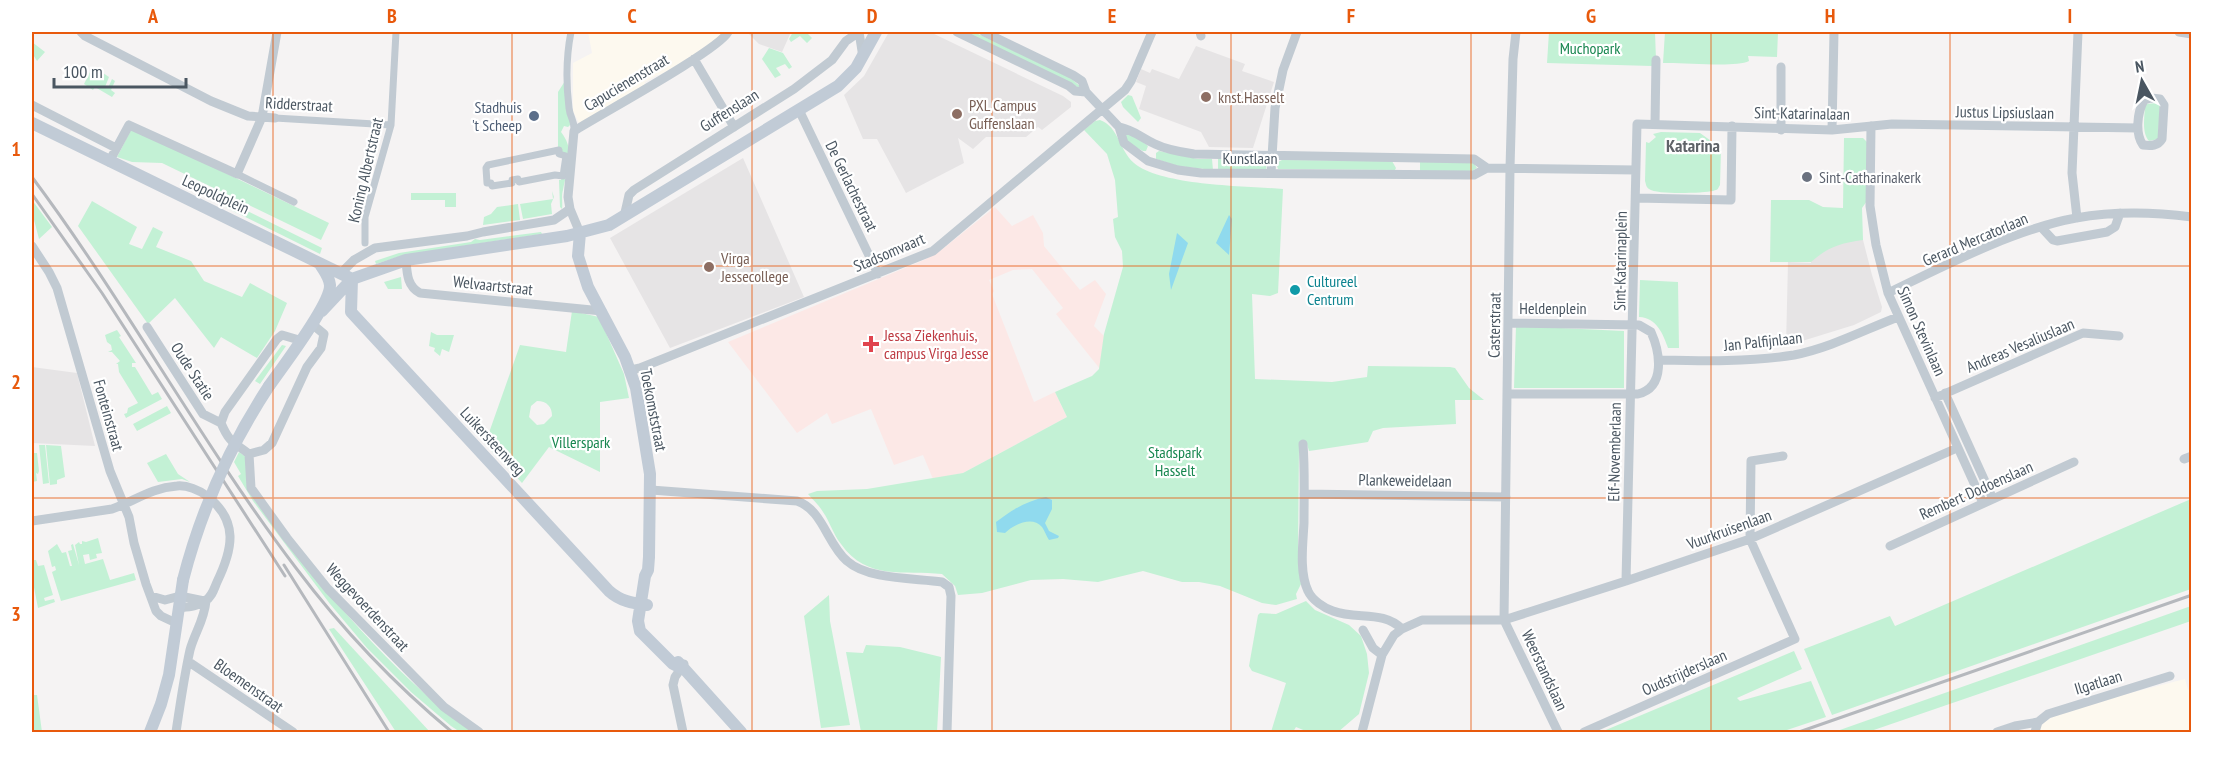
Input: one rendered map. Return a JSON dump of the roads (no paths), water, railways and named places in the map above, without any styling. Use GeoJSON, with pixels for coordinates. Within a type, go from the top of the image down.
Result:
{"type":"FeatureCollection","features":[{"type":"Feature","properties":{"kind":"main road"},"geometry":{"type":"LineString","coordinates":[[314,320],[330,288],[346,276],[406,260],[580,233],[609,225],[838,86],[864,57],[876,32]]}},
{"type":"Feature","properties":{"kind":"main road","name":"Leopoldplein"},"geometry":{"type":"LineString","coordinates":[[32,123],[346,276]]}},
{"type":"Feature","properties":{"kind":"main road","name":"Toekomststraat"},"geometry":{"type":"LineString","coordinates":[[580,233],[577,250],[588,287],[631,370],[636,388],[651,490],[643,634],[673,664],[683,665]]}},
{"type":"Feature","properties":{"kind":"main road"},"geometry":{"type":"LineString","coordinates":[[318,261],[328,276],[330,288]]}},
{"type":"Feature","properties":{"kind":"main road"},"geometry":{"type":"LineString","coordinates":[[314,320],[330,310],[351,312],[346,276]]}},
{"type":"Feature","properties":{"kind":"main road"},"geometry":{"type":"LineString","coordinates":[[150,732],[169,675],[183,580],[202,513],[247,420],[299,340],[346,276]]}},
{"type":"Feature","properties":{"kind":"main road","name":"Luikersteenweg"},"geometry":{"type":"LineString","coordinates":[[351,312],[609,591],[625,601],[645,605]]}},
{"type":"Feature","properties":{"kind":"main road"},"geometry":{"type":"LineString","coordinates":[[683,665],[741,732]]}},
{"type":"Feature","properties":{"kind":"street","name":"Ridderstraat"},"geometry":{"type":"LineString","coordinates":[[81,32],[145,68],[211,101],[248,116],[391,125]]}},
{"type":"Feature","properties":{"kind":"street"},"geometry":{"type":"LineString","coordinates":[[237,174],[262,117],[278,32]]}},
{"type":"Feature","properties":{"kind":"street","name":"Koning Albertstraat"},"geometry":{"type":"LineString","coordinates":[[365,243],[365,217],[391,125],[396,32]]}},
{"type":"Feature","properties":{"kind":"street"},"geometry":{"type":"LineString","coordinates":[[571,32],[567,72],[569,108],[574,122],[574,131],[569,187],[570,209],[580,233]]}},
{"type":"Feature","properties":{"kind":"street","name":"Capucienenstraat"},"geometry":{"type":"LineString","coordinates":[[574,131],[694,59],[725,38],[728,32]]}},
{"type":"Feature","properties":{"kind":"street","name":"Guffenslaan"},"geometry":{"type":"LineString","coordinates":[[624,217],[629,195],[634,190],[794,89],[832,60],[846,40],[859,32],[864,57]]}},
{"type":"Feature","properties":{"kind":"street","name":"Kunstlaan"},"geometry":{"type":"LineString","coordinates":[[957,32],[1075,91],[1086,92]]}},
{"type":"Feature","properties":{"kind":"street","name":"Kunstlaan"},"geometry":{"type":"LineString","coordinates":[[984,32],[1082,81],[1086,92],[1119,127],[1124,143],[1148,161],[1191,172],[1474,175],[1487,168],[1510,168]]}},
{"type":"Feature","properties":{"kind":"street","name":"Stadsomvaart"},"geometry":{"type":"LineString","coordinates":[[631,370],[878,274],[927,254],[943,244],[1125,90],[1152,32]]}},
{"type":"Feature","properties":{"kind":"street"},"geometry":{"type":"LineString","coordinates":[[1271,173],[1277,99],[1283,70],[1297,32]]}},
{"type":"Feature","properties":{"kind":"street","name":"Casterstraat"},"geometry":{"type":"LineString","coordinates":[[1504,620],[1510,168],[1513,59],[1516,32]]}},
{"type":"Feature","properties":{"kind":"street"},"geometry":{"type":"LineString","coordinates":[[1832,130],[1834,32]]}},
{"type":"Feature","properties":{"kind":"street"},"geometry":{"type":"LineString","coordinates":[[2077,218],[2072,173],[2078,32]]}},
{"type":"Feature","properties":{"kind":"street"},"geometry":{"type":"LineString","coordinates":[[2179,32],[2192,34]]}},
{"type":"Feature","properties":{"kind":"street","name":"Capucienenstraat"},"geometry":{"type":"LineString","coordinates":[[694,59],[734,127]]}},
{"type":"Feature","properties":{"kind":"street"},"geometry":{"type":"LineString","coordinates":[[1656,60],[1655,124],[1732,126]]}},
{"type":"Feature","properties":{"kind":"street"},"geometry":{"type":"LineString","coordinates":[[1780,129],[1781,67]]}},
{"type":"Feature","properties":{"kind":"street"},"geometry":{"type":"LineString","coordinates":[[2160,99],[2164,105],[2160,143],[2143,146],[2139,139],[2138,128],[2144,100],[2160,99]]}},
{"type":"Feature","properties":{"kind":"street"},"geometry":{"type":"LineString","coordinates":[[32,105],[116,148],[109,162]]}},
{"type":"Feature","properties":{"kind":"street","name":"De Gerlachestraat"},"geometry":{"type":"LineString","coordinates":[[799,110],[878,274]]}},
{"type":"Feature","properties":{"kind":"street","name":"Leopoldplein"},"geometry":{"type":"LineString","coordinates":[[116,148],[129,124],[294,202]]}},
{"type":"Feature","properties":{"kind":"street","name":"Sint-Katarinaplein"},"geometry":{"type":"LineString","coordinates":[[1634,324],[1637,124],[1655,124]]}},
{"type":"Feature","properties":{"kind":"street","name":"Justus Lipsiuslaan"},"geometry":{"type":"LineString","coordinates":[[1871,126],[1892,124],[2138,128]]}},
{"type":"Feature","properties":{"kind":"street","name":"Sint-Katarinalaan"},"geometry":{"type":"LineString","coordinates":[[1732,126],[1832,130],[1871,126]]}},
{"type":"Feature","properties":{"kind":"street","name":"Sint-Katarinaplein"},"geometry":{"type":"LineString","coordinates":[[1636,198],[1731,200],[1732,126]]}},
{"type":"Feature","properties":{"kind":"street","name":"Simon Stevinlaan"},"geometry":{"type":"LineString","coordinates":[[1871,126],[1870,206],[1875,245],[1888,293],[1983,503]]}},
{"type":"Feature","properties":{"kind":"street","name":"Kunstlaan"},"geometry":{"type":"LineString","coordinates":[[1119,127],[1135,131],[1155,144],[1177,152],[1194,154],[1474,159],[1487,168]]}},
{"type":"Feature","properties":{"kind":"street"},"geometry":{"type":"LineString","coordinates":[[1148,161],[1155,144]]}},
{"type":"Feature","properties":{"kind":"street"},"geometry":{"type":"LineString","coordinates":[[559,150],[559,154],[566,156],[563,176],[555,175],[519,182],[518,179],[512,180],[512,183],[492,186],[491,183],[487,183],[486,168],[488,165],[559,150]]}},
{"type":"Feature","properties":{"kind":"street"},"geometry":{"type":"LineString","coordinates":[[1400,175],[1401,157]]}},
{"type":"Feature","properties":{"kind":"street"},"geometry":{"type":"LineString","coordinates":[[1510,168],[1636,170]]}},
{"type":"Feature","properties":{"kind":"street"},"geometry":{"type":"LineString","coordinates":[[346,276],[354,260],[375,248],[467,236],[554,220],[570,209]]}},
{"type":"Feature","properties":{"kind":"street","name":"Gerard Mercatorlaan"},"geometry":{"type":"LineString","coordinates":[[1888,293],[2015,236],[2041,227],[2077,218],[2120,213],[2162,213],[2192,217]]}},
{"type":"Feature","properties":{"kind":"street","name":"Gerard Mercatorlaan"},"geometry":{"type":"LineString","coordinates":[[2041,227],[2053,240],[2057,241],[2108,232],[2115,227],[2120,213]]}},
{"type":"Feature","properties":{"kind":"street","name":"Fonteinstraat"},"geometry":{"type":"LineString","coordinates":[[32,246],[57,288],[107,462],[129,517],[141,570],[156,611],[160,616],[176,623]]}},
{"type":"Feature","properties":{"kind":"street","name":"Welvaartstraat"},"geometry":{"type":"LineString","coordinates":[[406,260],[412,288],[420,293],[602,311]]}},
{"type":"Feature","properties":{"kind":"street","name":"Jan Palfijnlaan"},"geometry":{"type":"LineString","coordinates":[[1660,360],[1717,361],[1794,355],[1853,336],[1898,316]]}},
{"type":"Feature","properties":{"kind":"street"},"geometry":{"type":"LineString","coordinates":[[249,454],[264,450],[272,443],[307,367],[321,348],[324,334],[314,320]]}},
{"type":"Feature","properties":{"kind":"street","name":"Heldenplein"},"geometry":{"type":"LineString","coordinates":[[1509,323],[1634,324]]}},
{"type":"Feature","properties":{"kind":"street"},"geometry":{"type":"LineString","coordinates":[[1508,394],[1647,392],[1652,386],[1660,360],[1651,332],[1634,324]]}},
{"type":"Feature","properties":{"kind":"street","name":"Elf-Novemberlaan"},"geometry":{"type":"LineString","coordinates":[[1626,581],[1634,324]]}},
{"type":"Feature","properties":{"kind":"street","name":"Oude Statie"},"geometry":{"type":"LineString","coordinates":[[147,327],[203,414],[221,423],[226,435],[234,445],[249,454]]}},
{"type":"Feature","properties":{"kind":"street","name":"Andreas Vesaliuslaan"},"geometry":{"type":"LineString","coordinates":[[1935,398],[2083,333],[2120,336]]}},
{"type":"Feature","properties":{"kind":"street"},"geometry":{"type":"LineString","coordinates":[[221,423],[225,412],[277,339],[282,335],[299,340]]}},
{"type":"Feature","properties":{"kind":"street","name":"Simon Stevinlaan"},"geometry":{"type":"LineString","coordinates":[[1946,393],[1993,499]]}},
{"type":"Feature","properties":{"kind":"street"},"geometry":{"type":"LineString","coordinates":[[1304,444],[1303,561],[1308,592],[1320,604],[1332,611],[1351,616],[1384,617],[1402,628],[1394,635],[1382,655],[1362,732]]}},
{"type":"Feature","properties":{"kind":"street","name":"Vuurkruisenlaan"},"geometry":{"type":"LineString","coordinates":[[1402,628],[1422,620],[1504,620],[1626,581],[1750,539],[1957,447]]}},
{"type":"Feature","properties":{"kind":"street","name":"Weggevoerdenstraat"},"geometry":{"type":"LineString","coordinates":[[249,454],[251,488],[286,538],[328,589],[444,707],[479,732]]}},
{"type":"Feature","properties":{"kind":"street"},"geometry":{"type":"LineString","coordinates":[[1750,539],[1751,461],[1783,456]]}},
{"type":"Feature","properties":{"kind":"street","name":"Rembert Dodoenslaan"},"geometry":{"type":"LineString","coordinates":[[1890,546],[2073,462]]}},
{"type":"Feature","properties":{"kind":"street"},"geometry":{"type":"LineString","coordinates":[[32,521],[112,508],[124,505],[140,495],[180,485],[200,491],[224,512],[230,532],[228,551],[212,595],[206,601],[193,606],[151,596]]}},
{"type":"Feature","properties":{"kind":"street"},"geometry":{"type":"LineString","coordinates":[[651,490],[797,501],[803,503],[817,515],[831,542],[847,561],[867,573],[942,582],[949,587],[951,596],[947,732]]}},
{"type":"Feature","properties":{"kind":"street","name":"Plankeweidelaan"},"geometry":{"type":"LineString","coordinates":[[1304,494],[1506,496]]}},
{"type":"Feature","properties":{"kind":"street","name":"Oudstrijderslaan"},"geometry":{"type":"LineString","coordinates":[[1584,732],[1796,639],[1750,539]]}},
{"type":"Feature","properties":{"kind":"street"},"geometry":{"type":"LineString","coordinates":[[176,732],[190,650],[204,616],[206,601]]}},
{"type":"Feature","properties":{"kind":"street","name":"Weerstandslaan"},"geometry":{"type":"LineString","coordinates":[[1504,620],[1558,732]]}},
{"type":"Feature","properties":{"kind":"street"},"geometry":{"type":"LineString","coordinates":[[1363,630],[1373,648],[1382,655]]}},
{"type":"Feature","properties":{"kind":"street","name":"Bloemenstraat"},"geometry":{"type":"LineString","coordinates":[[189,662],[293,732]]}},
{"type":"Feature","properties":{"kind":"street"},"geometry":{"type":"LineString","coordinates":[[683,665],[673,685],[683,732]]}},
{"type":"Feature","properties":{"kind":"street","name":"Ilgatlaan"},"geometry":{"type":"LineString","coordinates":[[1997,732],[2037,722],[2048,714],[2170,676]]}},
{"type":"Feature","properties":{"kind":"street"},"geometry":{"type":"LineString","coordinates":[[2035,732],[2037,722]]}},
{"type":"Feature","properties":{"kind":"water"},"geometry":{"type":"Polygon","coordinates":[[[1229,215],[1232,219],[1229,255],[1216,243],[1229,215]]]}},
{"type":"Feature","properties":{"kind":"water"},"geometry":{"type":"Polygon","coordinates":[[[1177,233],[1188,243],[1171,290],[1169,274],[1177,233]]]}},
{"type":"Feature","properties":{"kind":"water"},"geometry":{"type":"Polygon","coordinates":[[[1046,497],[1052,500],[1052,509],[1045,523],[1049,531],[1059,536],[1058,538],[1049,540],[1042,527],[1033,522],[1023,522],[1005,533],[997,532],[996,522],[1026,504],[1046,497]]]}},
{"type":"Feature","properties":{"kind":"railway"},"geometry":{"type":"LineString","coordinates":[[32,177],[100,274],[228,472],[296,568],[370,655],[452,732]]}},
{"type":"Feature","properties":{"kind":"railway"},"geometry":{"type":"LineString","coordinates":[[32,194],[102,293],[285,576]]}},
{"type":"Feature","properties":{"kind":"railway"},"geometry":{"type":"LineString","coordinates":[[284,565],[389,732]]}},
{"type":"Feature","properties":{"kind":"railway"},"geometry":{"type":"LineString","coordinates":[[1799,732],[2192,595]]}},
{"type":"Feature","properties":{"kind":"place","name":"knst.Hasselt"},"geometry":{"type":"Point","coordinates":[1206,97]}},
{"type":"Feature","properties":{"kind":"place","name":"PXL Campus Guffenslaan"},"geometry":{"type":"Point","coordinates":[957,114]}},
{"type":"Feature","properties":{"kind":"place","name":"Stadhuis 't Scheep"},"geometry":{"type":"Point","coordinates":[534,116]}},
{"type":"Feature","properties":{"kind":"place","name":"Sint-Catharinakerk"},"geometry":{"type":"Point","coordinates":[1807,177]}},
{"type":"Feature","properties":{"kind":"place","name":"Virga Jessecollege"},"geometry":{"type":"Point","coordinates":[709,267]}},
{"type":"Feature","properties":{"kind":"place","name":"Cultureel Centrum"},"geometry":{"type":"Point","coordinates":[1295,290]}},
{"type":"Feature","properties":{"kind":"place","name":"Jessa Ziekenhuis, campus Virga Jesse"},"geometry":{"type":"Point","coordinates":[871,344]}},
{"type":"Feature","properties":{"kind":"district","name":"Katarina"},"geometry":{"type":"Point","coordinates":[1693,145]}},
{"type":"Feature","properties":{"kind":"park label","name":"Muchopark"},"geometry":{"type":"Point","coordinates":[1590,48]}},
{"type":"Feature","properties":{"kind":"park label","name":"Villerspark"},"geometry":{"type":"Point","coordinates":[581,442]}},
{"type":"Feature","properties":{"kind":"park label","name":"Stadspark Hasselt"},"geometry":{"type":"Point","coordinates":[1175,461]}}]}
